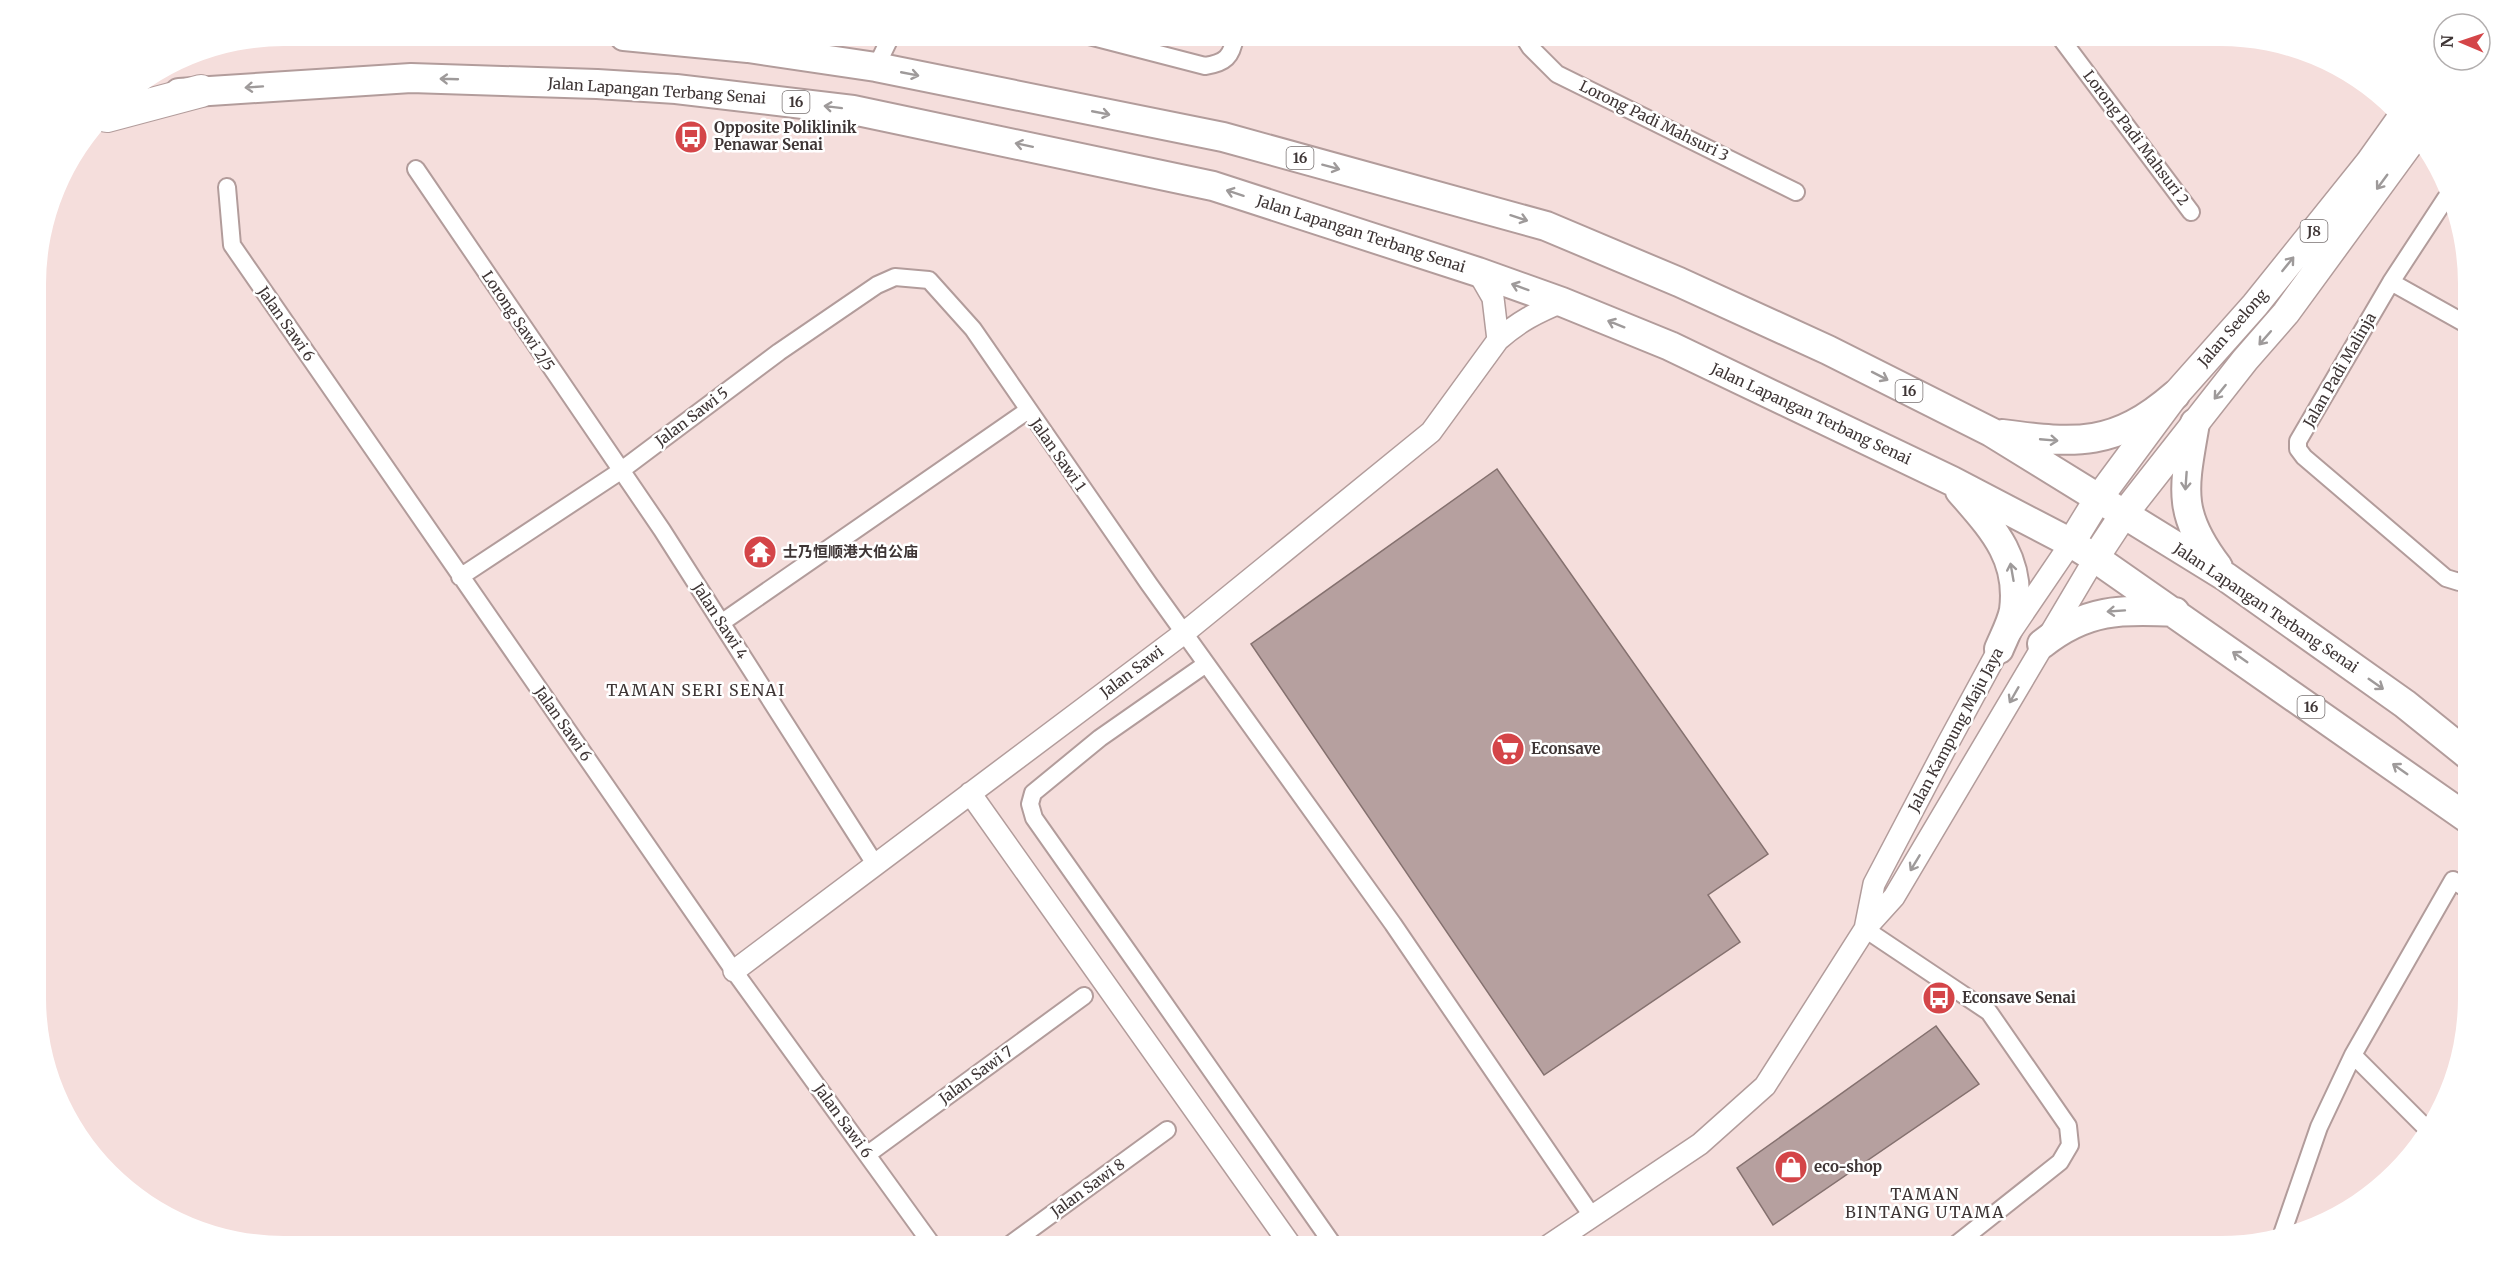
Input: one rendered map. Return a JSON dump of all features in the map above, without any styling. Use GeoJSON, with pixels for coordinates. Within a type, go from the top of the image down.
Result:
{"type":"FeatureCollection","features":[{"type":"Feature","properties":{"kind":"highway","name":"Jalan Lapangan Terbang Senai"},"geometry":{"type":"LineString","coordinates":[[727,46],[876,67],[1223,137],[1546,226],[1679,282],[1817,345],[1991,432],[2226,578],[2405,704],[2458,747]]}},
{"type":"Feature","properties":{"kind":"highway","name":"Jalan Lapangan Terbang Senai"},"geometry":{"type":"LineString","coordinates":[[139,97],[201,91],[423,78],[620,85],[837,107],[1213,186],[1478,272],[1562,302],[1670,346],[1952,481],[2071,543],[2095,558],[2458,811]]}},
{"type":"Feature","properties":{"kind":"highway"},"geometry":{"type":"LineString","coordinates":[[120,112],[201,91]]}},
{"type":"Feature","properties":{"kind":"highway"},"geometry":{"type":"LineString","coordinates":[[1991,432],[2053,440],[2086,441],[2112,435],[2131,426],[2152,414],[2175,395]]}},
{"type":"Feature","properties":{"kind":"highway"},"geometry":{"type":"LineString","coordinates":[[2195,423],[2185,478],[2187,513],[2194,532],[2226,578]]}},
{"type":"Feature","properties":{"kind":"highway"},"geometry":{"type":"LineString","coordinates":[[1952,481],[1994,531],[2008,554],[2014,579],[2014,611],[1999,649]]}},
{"type":"Feature","properties":{"kind":"highway"},"geometry":{"type":"LineString","coordinates":[[2042,644],[2062,628],[2107,611],[2175,612]]}},
{"type":"Feature","properties":{"kind":"main road","name":"Jalan Seelong"},"geometry":{"type":"LineString","coordinates":[[2071,543],[2098,498],[2175,395],[2255,305],[2369,163],[2396,125]]}},
{"type":"Feature","properties":{"kind":"main road","name":"Jalan Seelong"},"geometry":{"type":"LineString","coordinates":[[2095,558],[2124,514],[2195,423],[2286,313],[2410,143]]}},
{"type":"Feature","properties":{"kind":"street"},"geometry":{"type":"LineString","coordinates":[[876,67],[886,46]]}},
{"type":"Feature","properties":{"kind":"street"},"geometry":{"type":"LineString","coordinates":[[1128,46],[1205,66],[1221,63],[1233,50],[1234,46]]}},
{"type":"Feature","properties":{"kind":"street","name":"Lorong Padi Mahsuri 3"},"geometry":{"type":"LineString","coordinates":[[1529,46],[1557,74],[1796,192]]}},
{"type":"Feature","properties":{"kind":"street","name":"Lorong Padi Mahsuri 2"},"geometry":{"type":"LineString","coordinates":[[2066,46],[2191,212]]}},
{"type":"Feature","properties":{"kind":"street","name":"Lorong Sawi 2/5"},"geometry":{"type":"LineString","coordinates":[[416,170],[620,472]]}},
{"type":"Feature","properties":{"kind":"street","name":"Jalan Sawi 6"},"geometry":{"type":"LineString","coordinates":[[228,187],[232,245],[734,971],[926,1236]]}},
{"type":"Feature","properties":{"kind":"street","name":"Jalan Padi Malinja"},"geometry":{"type":"LineString","coordinates":[[2443,202],[2391,282],[2298,441],[2298,449],[2304,457],[2446,578],[2458,582]]}},
{"type":"Feature","properties":{"kind":"street"},"geometry":{"type":"LineString","coordinates":[[1478,272],[1493,298],[1498,340]]}},
{"type":"Feature","properties":{"kind":"street","name":"Jalan Sawi 5"},"geometry":{"type":"LineString","coordinates":[[460,577],[620,472],[779,352],[877,285],[895,277],[929,280]]}},
{"type":"Feature","properties":{"kind":"street","name":"Jalan Sawi 1"},"geometry":{"type":"LineString","coordinates":[[929,280],[973,329],[1027,411],[1393,924],[1592,1216]]}},
{"type":"Feature","properties":{"kind":"street"},"geometry":{"type":"LineString","coordinates":[[2391,282],[2458,320]]}},
{"type":"Feature","properties":{"kind":"street","name":"Jalan Sawi"},"geometry":{"type":"LineString","coordinates":[[734,971],[1184,633],[1431,432],[1498,340],[1522,320],[1562,302]]}},
{"type":"Feature","properties":{"kind":"street"},"geometry":{"type":"LineString","coordinates":[[721,623],[1027,411]]}},
{"type":"Feature","properties":{"kind":"street","name":"Jalan Sawi 4"},"geometry":{"type":"LineString","coordinates":[[620,472],[662,530],[875,864]]}},
{"type":"Feature","properties":{"kind":"street","name":"Jalan Kampung Maju Jaya"},"geometry":{"type":"LineString","coordinates":[[1865,929],[1874,884],[1999,649],[2071,543]]}},
{"type":"Feature","properties":{"kind":"street","name":"Jalan Kampung Maju Jaya"},"geometry":{"type":"LineString","coordinates":[[1563,1236],[1700,1144],[1765,1086],[1865,929],[1894,897],[2095,558]]}},
{"type":"Feature","properties":{"kind":"street"},"geometry":{"type":"LineString","coordinates":[[1206,663],[1100,738],[1033,793],[1030,804],[1034,818],[1173,1013],[1203,1060],[1327,1236]]}},
{"type":"Feature","properties":{"kind":"street"},"geometry":{"type":"LineString","coordinates":[[970,793],[1284,1236]]}},
{"type":"Feature","properties":{"kind":"street"},"geometry":{"type":"LineString","coordinates":[[2285,1226],[2319,1127],[2353,1055],[2453,880],[2458,883]]}},
{"type":"Feature","properties":{"kind":"street"},"geometry":{"type":"LineString","coordinates":[[1865,929],[1989,1012],[2068,1126],[2070,1145],[2060,1162],[1967,1236]]}},
{"type":"Feature","properties":{"kind":"street","name":"Jalan Sawi 7"},"geometry":{"type":"LineString","coordinates":[[868,1154],[1084,996]]}},
{"type":"Feature","properties":{"kind":"street"},"geometry":{"type":"LineString","coordinates":[[2353,1055],[2422,1124]]}},
{"type":"Feature","properties":{"kind":"street","name":"Jalan Sawi 8"},"geometry":{"type":"LineString","coordinates":[[1022,1236],[1167,1130]]}},
{"type":"Feature","properties":{"kind":"building","name":"Econsave"},"geometry":{"type":"Polygon","coordinates":[[[1497,469],[1768,854],[1708,895],[1740,942],[1544,1075],[1251,644],[1497,469]]]}},
{"type":"Feature","properties":{"kind":"building"},"geometry":{"type":"Polygon","coordinates":[[[1936,1026],[1979,1084],[1773,1225],[1737,1168],[1936,1026]]]}},
{"type":"Feature","properties":{"kind":"place","name":"Opposite Poliklinik Penawar Senai"},"geometry":{"type":"Point","coordinates":[691,137]}},
{"type":"Feature","properties":{"kind":"place","name":"士乃恒顺港大伯公庙"},"geometry":{"type":"Point","coordinates":[760,552]}},
{"type":"Feature","properties":{"kind":"place","name":"Econsave"},"geometry":{"type":"Point","coordinates":[1508,749]}},
{"type":"Feature","properties":{"kind":"place","name":"Econsave Senai"},"geometry":{"type":"Point","coordinates":[1939,998]}},
{"type":"Feature","properties":{"kind":"place","name":"eco-shop"},"geometry":{"type":"Point","coordinates":[1791,1167]}},
{"type":"Feature","properties":{"kind":"district","name":"TAMAN SERI SENAI"},"geometry":{"type":"Point","coordinates":[696,690]}},
{"type":"Feature","properties":{"kind":"district","name":"TAMAN BINTANG UTAMA"},"geometry":{"type":"Point","coordinates":[1925,1203]}}]}
